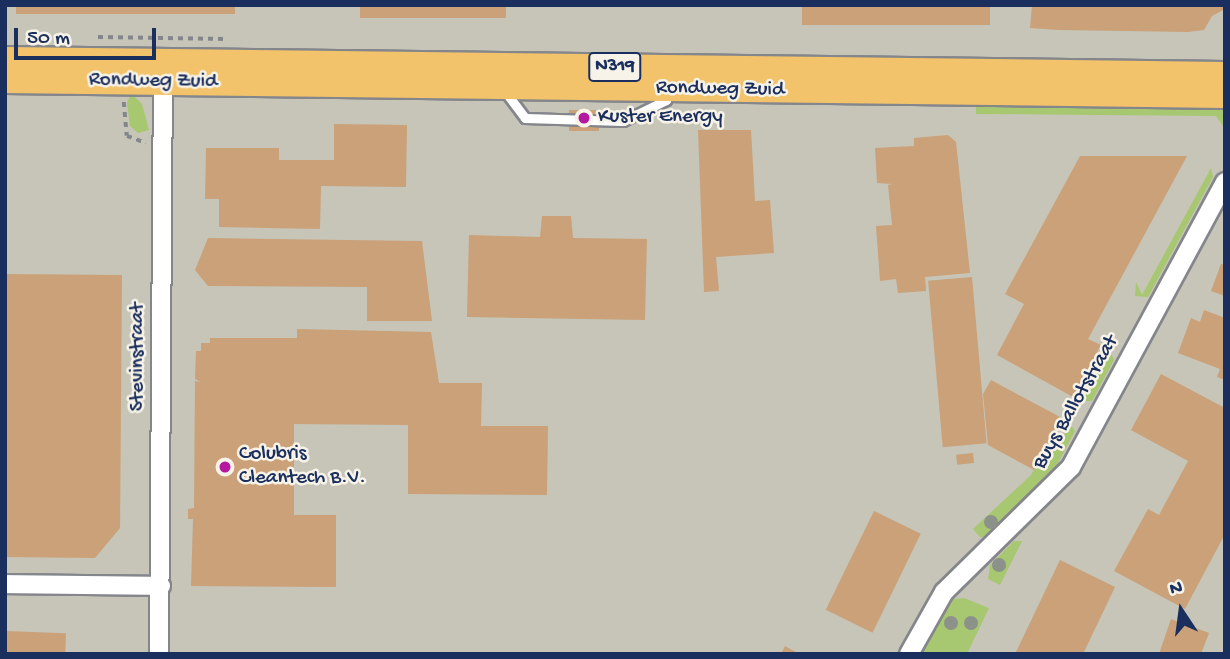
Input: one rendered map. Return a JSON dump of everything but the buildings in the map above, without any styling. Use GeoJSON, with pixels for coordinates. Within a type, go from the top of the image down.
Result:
{"type":"FeatureCollection","features":[{"type":"Feature","properties":{"kind":"main road","name":"Rondweg Zuid"},"geometry":{"type":"LineString","coordinates":[[5,60],[163,72]]}},
{"type":"Feature","properties":{"kind":"main road","name":"Rondweg Zuid"},"geometry":{"type":"LineString","coordinates":[[5,80],[163,72],[670,78],[1225,75]]}},
{"type":"Feature","properties":{"kind":"main road","name":"Rondweg Zuid"},"geometry":{"type":"LineString","coordinates":[[670,78],[1225,95]]}},
{"type":"Feature","properties":{"kind":"street","name":"Stevinstraat"},"geometry":{"type":"LineString","coordinates":[[159,654],[163,72]]}},
{"type":"Feature","properties":{"kind":"street","name":"Buys Ballotstraat"},"geometry":{"type":"LineString","coordinates":[[909,654],[944,592],[1071,467],[1225,182]]}},
{"type":"Feature","properties":{"kind":"street"},"geometry":{"type":"LineString","coordinates":[[5,584],[161,586]]}},
{"type":"Feature","properties":{"kind":"shaded area"},"geometry":{"type":"Polygon","coordinates":[[[5,5],[1225,5],[1225,654],[5,654],[5,5]]]}},
{"type":"Feature","properties":{"kind":"green space"},"geometry":{"type":"Polygon","coordinates":[[[131,93],[142,104],[149,130],[138,133],[130,126],[127,103],[131,93]]]}},
{"type":"Feature","properties":{"kind":"green space"},"geometry":{"type":"Polygon","coordinates":[[[976,99],[1225,103],[1225,129],[1216,116],[976,114],[976,99]]]}},
{"type":"Feature","properties":{"kind":"green space"},"geometry":{"type":"Polygon","coordinates":[[[1211,168],[1213,177],[1148,297],[1135,296],[1136,282],[1142,295],[1211,168]]]}},
{"type":"Feature","properties":{"kind":"green space"},"geometry":{"type":"Polygon","coordinates":[[[1110,351],[1114,360],[1092,401],[1082,401],[1090,386],[1081,382],[1093,360],[1102,365],[1110,351]]]}},
{"type":"Feature","properties":{"kind":"green space"},"geometry":{"type":"Polygon","coordinates":[[[1070,424],[1075,431],[1057,465],[986,537],[980,537],[973,529],[1031,475],[1053,435],[1062,439],[1070,424]]]}},
{"type":"Feature","properties":{"kind":"green space"},"geometry":{"type":"Polygon","coordinates":[[[1014,541],[1022,541],[1000,585],[988,579],[990,565],[1014,541]]]}},
{"type":"Feature","properties":{"kind":"green space"},"geometry":{"type":"Polygon","coordinates":[[[964,598],[989,608],[967,654],[920,654],[945,609],[954,599],[964,598]]]}},
{"type":"Feature","properties":{"kind":"place","name":"Kuster Energy"},"geometry":{"type":"Point","coordinates":[584,118]}},
{"type":"Feature","properties":{"kind":"place","name":"Colubris Cleantech B.V."},"geometry":{"type":"Point","coordinates":[225,467]}}]}
